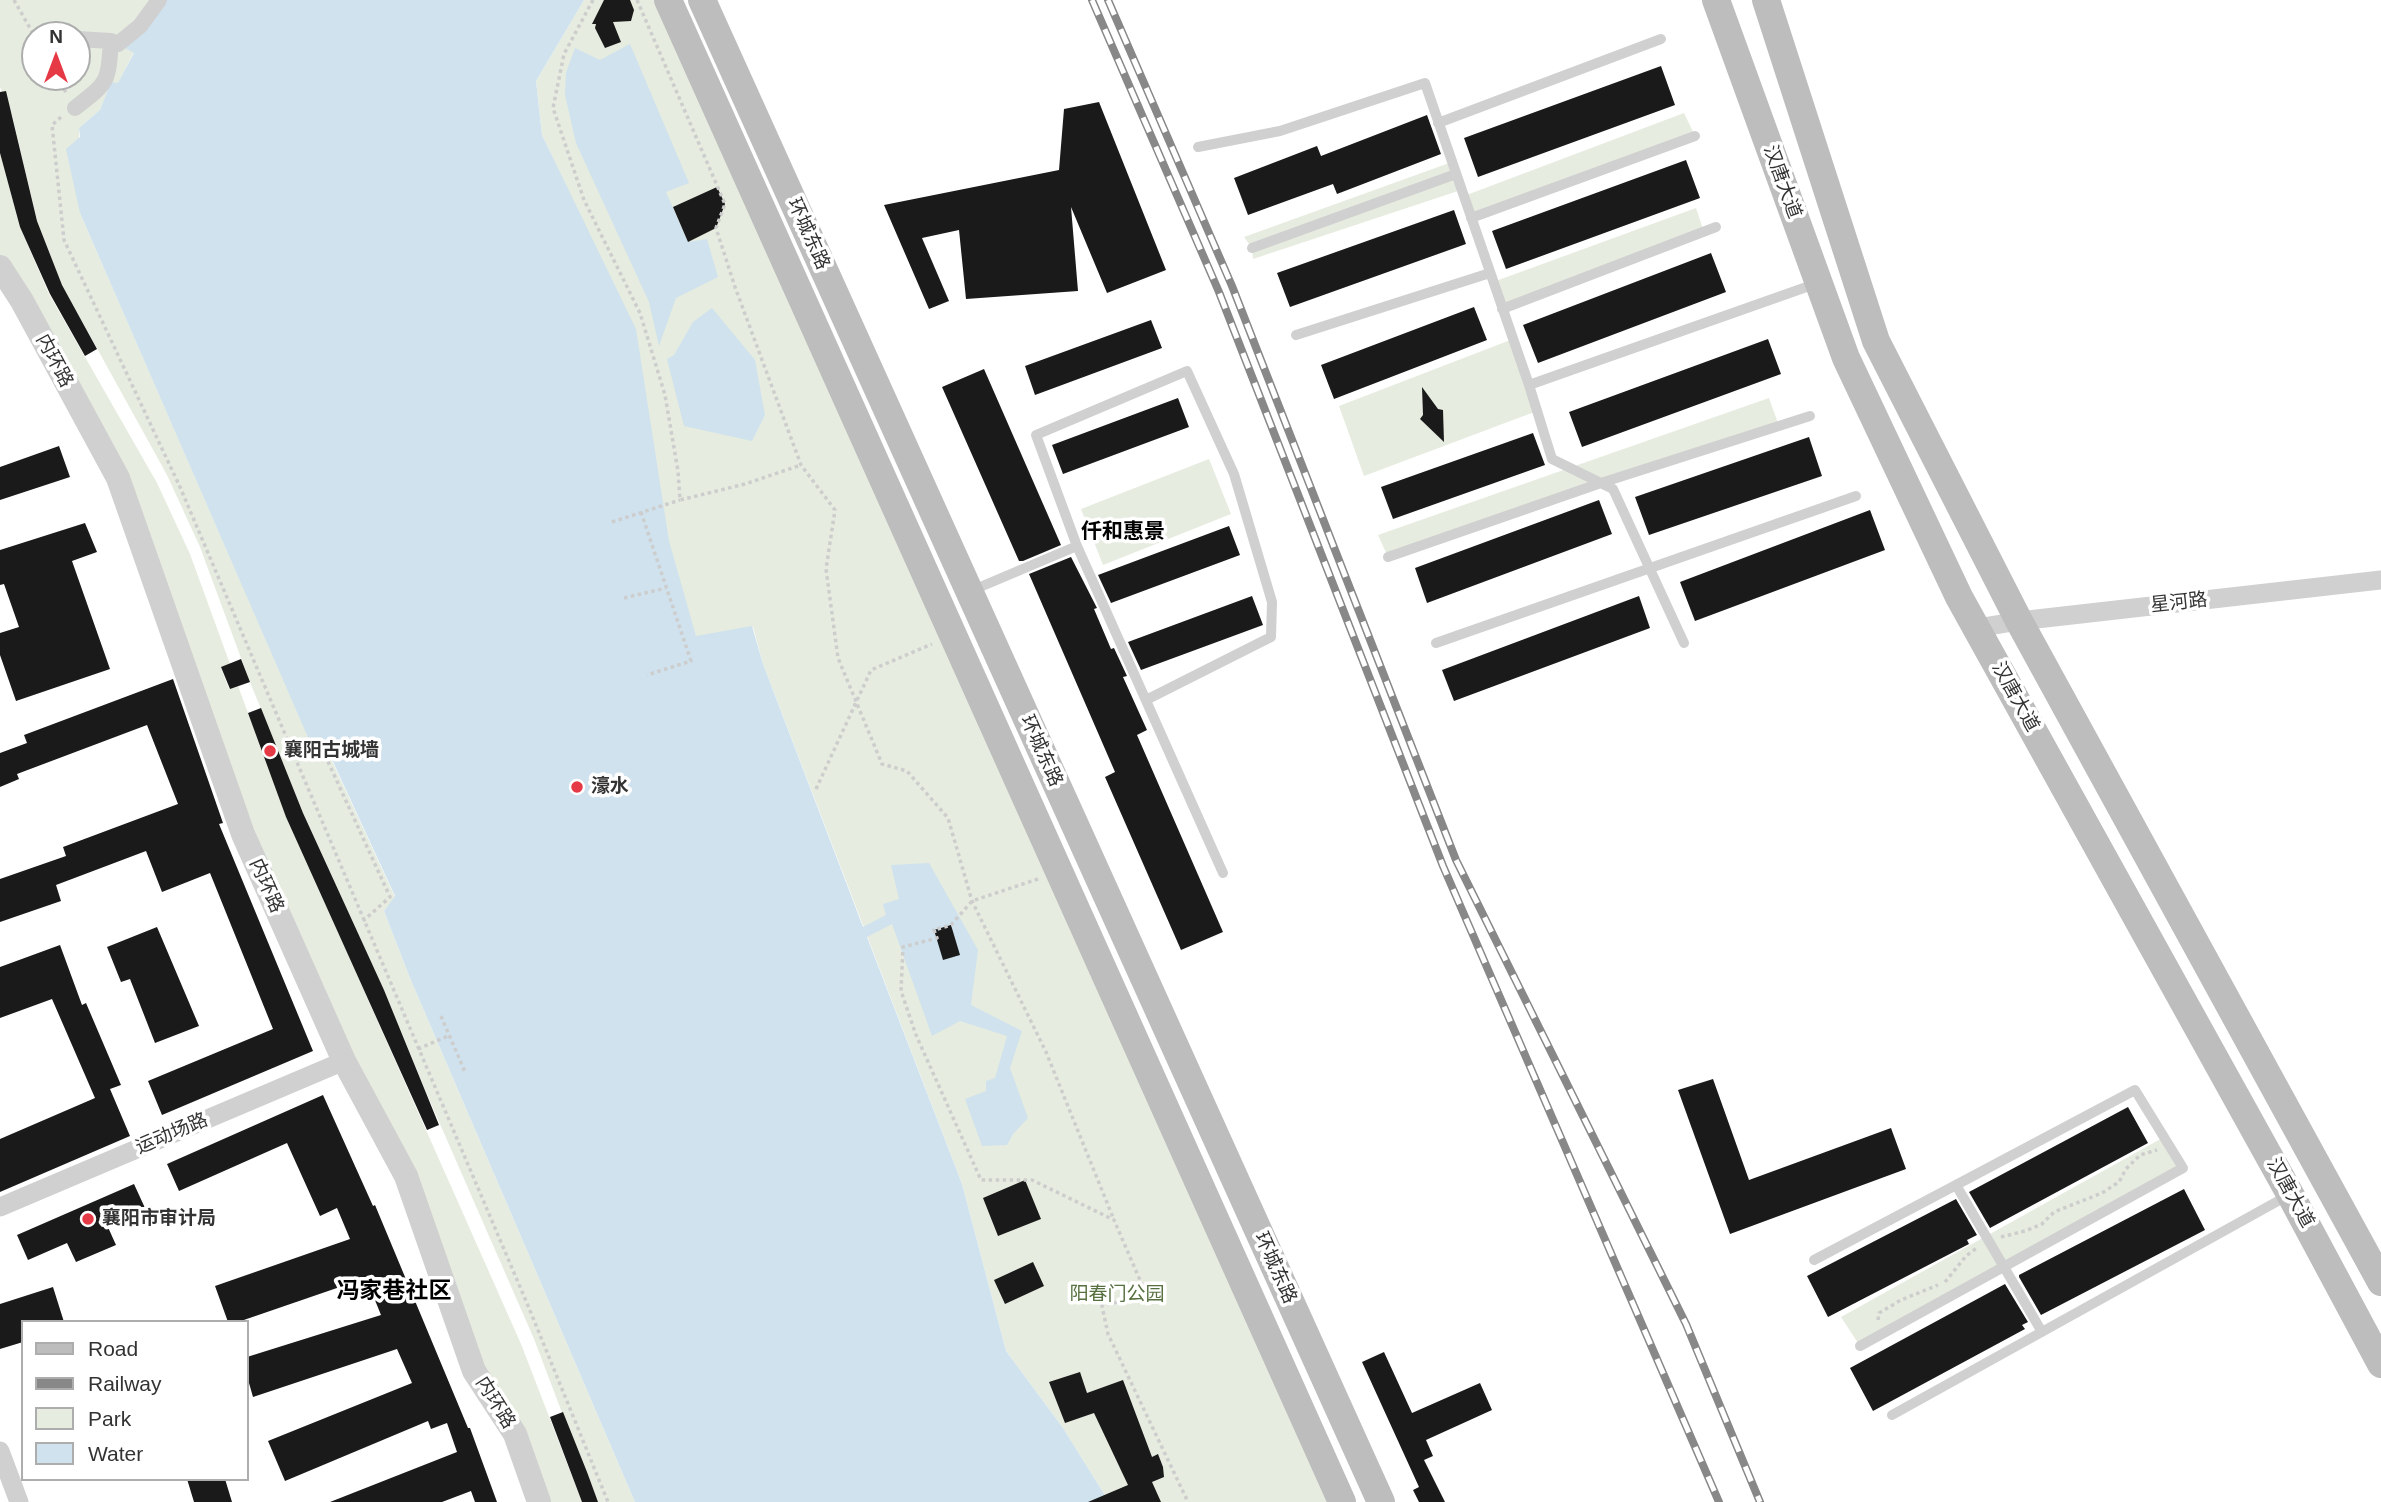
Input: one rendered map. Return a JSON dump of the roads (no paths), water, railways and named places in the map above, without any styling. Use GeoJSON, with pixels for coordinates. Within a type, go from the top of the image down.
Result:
{"type":"FeatureCollection","features":[{"type":"Feature","properties":{"kind":"main road","name":"环城东路"},"geometry":{"type":"LineString","coordinates":[[668,0],[1342,1502]]}},
{"type":"Feature","properties":{"kind":"main road","name":"环城东路"},"geometry":{"type":"LineString","coordinates":[[702,0],[1381,1502]]}},
{"type":"Feature","properties":{"kind":"main road","name":"汉唐大道"},"geometry":{"type":"LineString","coordinates":[[1716,0],[1846,358],[1959,597],[2290,1194],[2381,1364]]}},
{"type":"Feature","properties":{"kind":"main road","name":"汉唐大道"},"geometry":{"type":"LineString","coordinates":[[1766,0],[1876,341],[2019,621],[2381,1282]]}},
{"type":"Feature","properties":{"kind":"street"},"geometry":{"type":"LineString","coordinates":[[91,40],[118,44],[139,26],[159,0]]}},
{"type":"Feature","properties":{"kind":"street"},"geometry":{"type":"LineString","coordinates":[[75,108],[102,87],[107,76],[111,41]]}},
{"type":"Feature","properties":{"kind":"street","name":"内环路"},"geometry":{"type":"LineString","coordinates":[[0,267],[22,301],[118,478],[243,834],[344,1061],[406,1176],[474,1371],[515,1434],[539,1502]]}},
{"type":"Feature","properties":{"kind":"street","name":"星河路"},"geometry":{"type":"LineString","coordinates":[[1977,628],[2381,580]]}},
{"type":"Feature","properties":{"kind":"street","name":"运动场路"},"geometry":{"type":"LineString","coordinates":[[0,1207],[344,1061]]}},
{"type":"Feature","properties":{"kind":"street"},"geometry":{"type":"LineString","coordinates":[[0,1451],[19,1502]]}},
{"type":"Feature","properties":{"kind":"lane"},"geometry":{"type":"LineString","coordinates":[[1438,123],[1661,39]]}},
{"type":"Feature","properties":{"kind":"lane"},"geometry":{"type":"LineString","coordinates":[[1198,147],[1280,131],[1425,83],[1552,459],[1614,489],[1684,643]]}},
{"type":"Feature","properties":{"kind":"lane"},"geometry":{"type":"LineString","coordinates":[[1471,218],[1695,136]]}},
{"type":"Feature","properties":{"kind":"lane"},"geometry":{"type":"LineString","coordinates":[[1252,248],[1456,174]]}},
{"type":"Feature","properties":{"kind":"lane"},"geometry":{"type":"LineString","coordinates":[[1502,309],[1716,227]]}},
{"type":"Feature","properties":{"kind":"lane"},"geometry":{"type":"LineString","coordinates":[[1296,335],[1490,273]]}},
{"type":"Feature","properties":{"kind":"lane"},"geometry":{"type":"LineString","coordinates":[[1529,385],[1819,283]]}},
{"type":"Feature","properties":{"kind":"lane"},"geometry":{"type":"LineString","coordinates":[[1146,700],[1271,637],[1272,601],[1234,474],[1187,371],[1036,435],[1077,546],[1223,873]]}},
{"type":"Feature","properties":{"kind":"lane"},"geometry":{"type":"LineString","coordinates":[[1388,557],[1601,483],[1810,416]]}},
{"type":"Feature","properties":{"kind":"lane"},"geometry":{"type":"LineString","coordinates":[[1436,643],[1856,496]]}},
{"type":"Feature","properties":{"kind":"lane"},"geometry":{"type":"LineString","coordinates":[[969,592],[1077,546]]}},
{"type":"Feature","properties":{"kind":"lane"},"geometry":{"type":"LineString","coordinates":[[1814,1260],[2135,1090],[2183,1168],[1860,1346]]}},
{"type":"Feature","properties":{"kind":"lane"},"geometry":{"type":"LineString","coordinates":[[1956,1185],[2042,1332]]}},
{"type":"Feature","properties":{"kind":"lane"},"geometry":{"type":"LineString","coordinates":[[1892,1415],[2290,1194]]}},
{"type":"Feature","properties":{"kind":"water","name":"濠水"},"geometry":{"type":"Polygon","coordinates":[[[159,0],[584,0],[536,81],[542,135],[636,329],[669,541],[696,636],[752,626],[763,664],[863,927],[886,915],[883,904],[899,899],[891,865],[929,863],[978,950],[971,1005],[1022,1031],[1010,1068],[1028,1118],[1007,1145],[982,1146],[965,1099],[986,1091],[986,1081],[995,1078],[1007,1036],[960,1021],[932,1036],[892,924],[867,937],[962,1184],[1006,1351],[1063,1428],[1109,1502],[635,1502],[410,978],[384,911],[395,896],[322,738],[310,742],[80,213],[66,149],[80,137],[79,128],[100,110],[111,82],[118,83],[134,53],[118,44],[159,0]]]}},
{"type":"Feature","properties":{"kind":"water"},"geometry":{"type":"Polygon","coordinates":[[[630,44],[689,183],[666,192],[688,242],[707,239],[718,277],[676,298],[659,346],[649,302],[576,143],[565,95],[566,73],[575,48],[600,60],[630,44]]]}},
{"type":"Feature","properties":{"kind":"water"},"geometry":{"type":"Polygon","coordinates":[[[712,308],[755,360],[765,415],[752,441],[684,426],[667,359],[674,355],[693,322],[712,308]]]}},
{"type":"Feature","properties":{"kind":"railway"},"geometry":{"type":"LineString","coordinates":[[1092,0],[1219,292],[1443,866],[1719,1502]]}},
{"type":"Feature","properties":{"kind":"railway"},"geometry":{"type":"LineString","coordinates":[[1108,0],[1232,286],[1456,860],[1686,1324],[1760,1502]]}},
{"type":"Feature","properties":{"kind":"place","name":"襄阳古城墙"},"geometry":{"type":"Point","coordinates":[270,751]}},
{"type":"Feature","properties":{"kind":"place","name":"濠水"},"geometry":{"type":"Point","coordinates":[577,787]}},
{"type":"Feature","properties":{"kind":"place","name":"襄阳市审计局"},"geometry":{"type":"Point","coordinates":[88,1219]}},
{"type":"Feature","properties":{"kind":"district","name":"仟和惠景"},"geometry":{"type":"Point","coordinates":[1123,532]}},
{"type":"Feature","properties":{"kind":"district","name":"冯家巷社区"},"geometry":{"type":"Point","coordinates":[394,1292]}},
{"type":"Feature","properties":{"kind":"park label","name":"阳春门公园"},"geometry":{"type":"Point","coordinates":[1117,1295]}}]}
